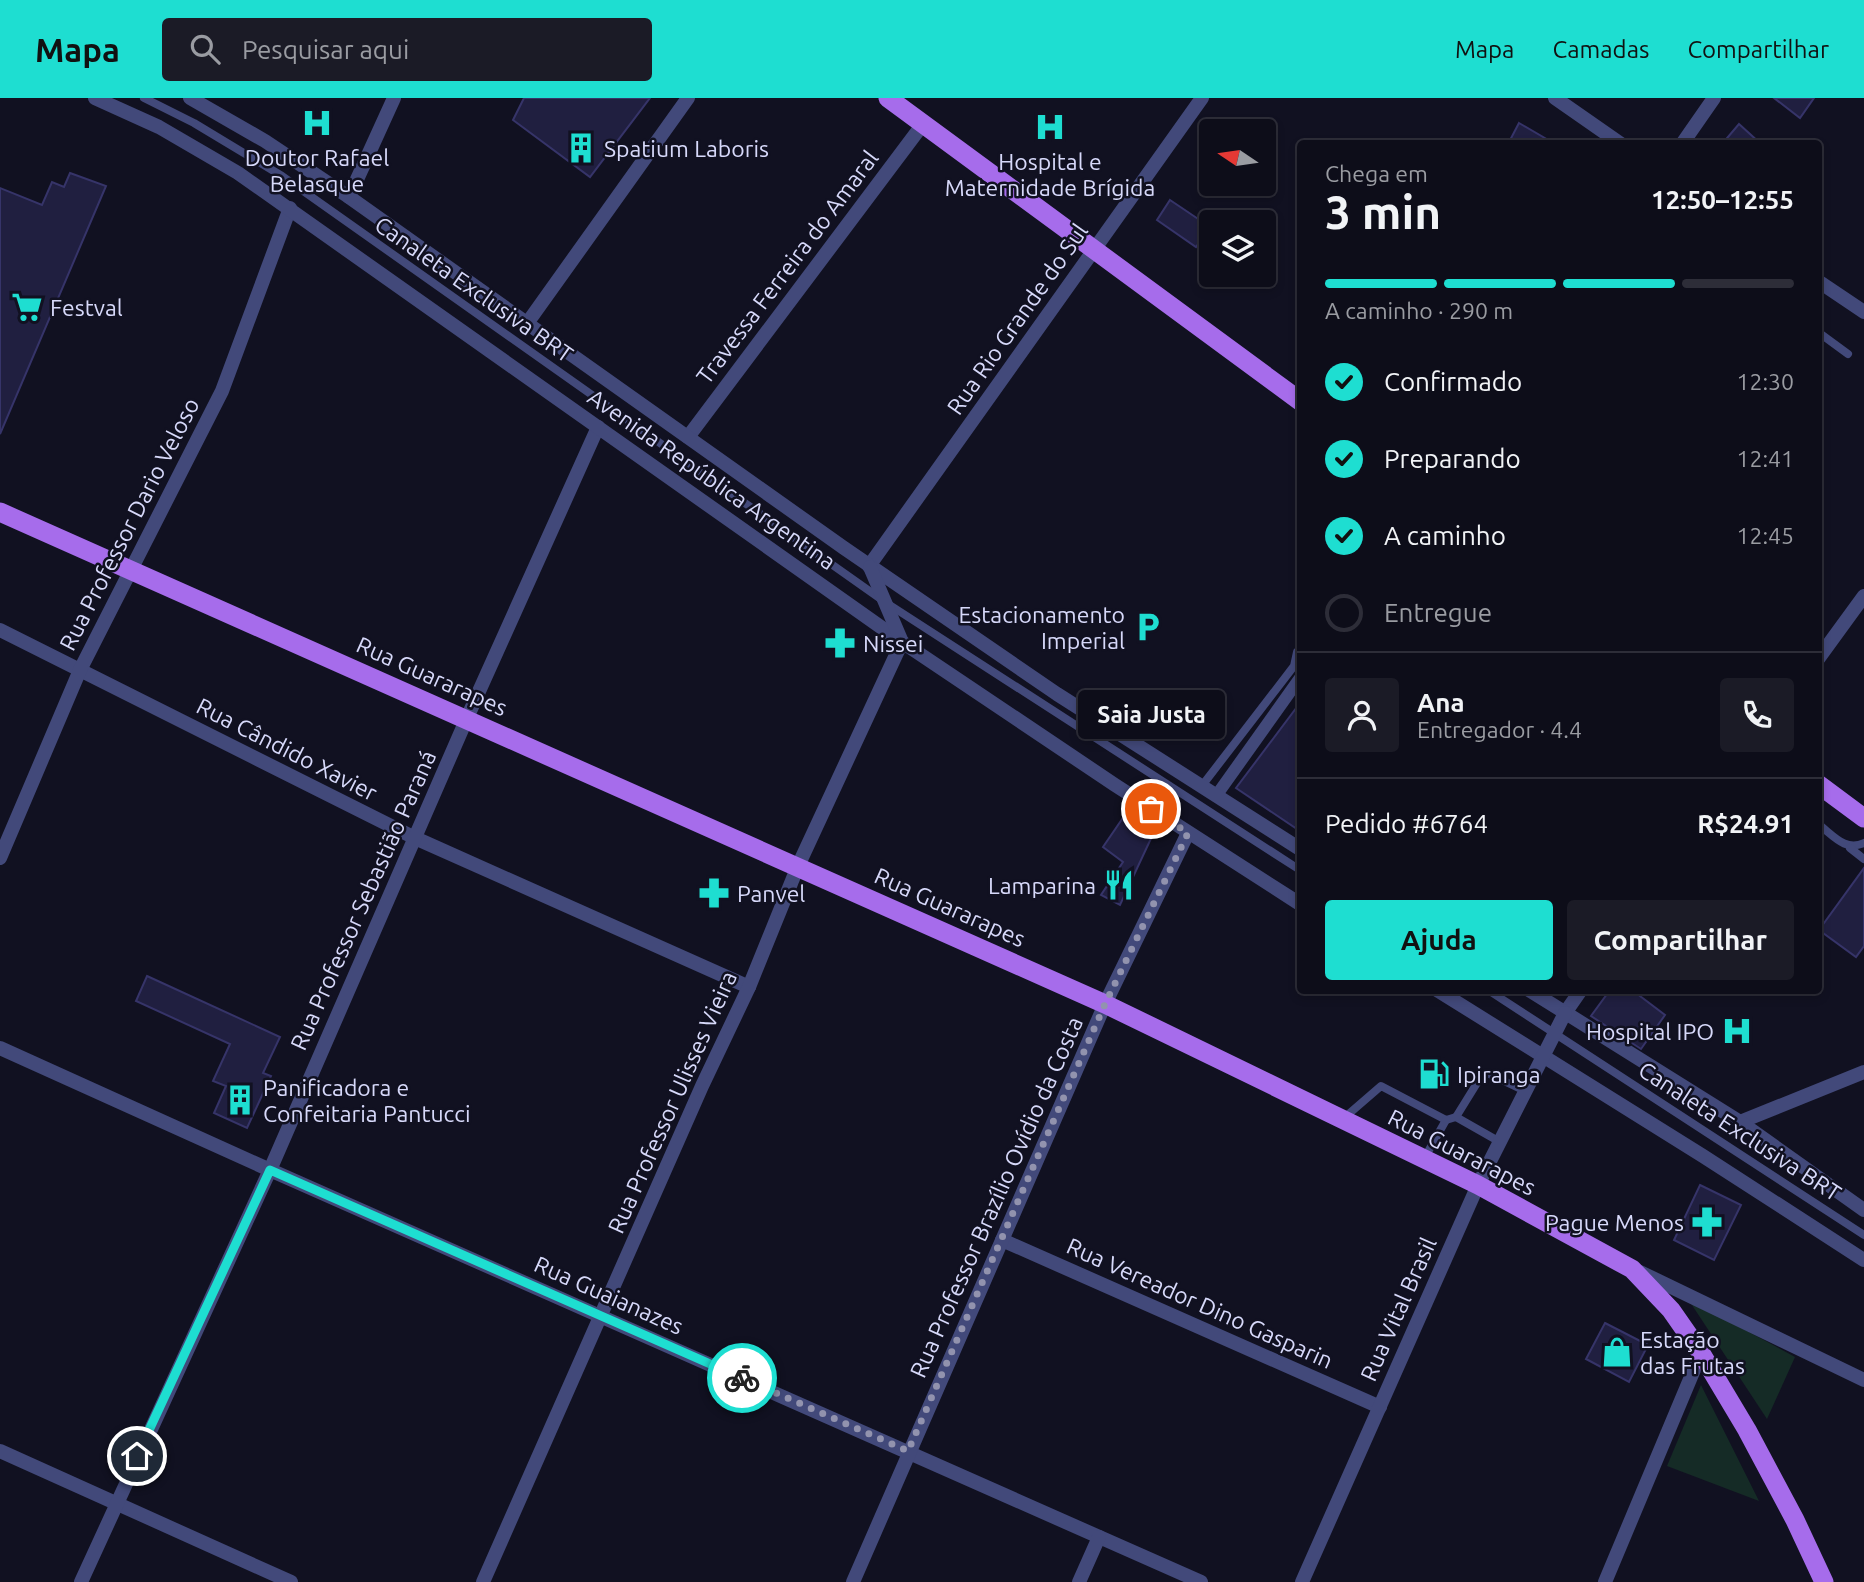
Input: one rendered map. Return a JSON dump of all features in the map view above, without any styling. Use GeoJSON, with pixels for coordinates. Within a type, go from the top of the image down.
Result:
{"type":"FeatureCollection","features":[{"type":"Feature","properties":{"kind":"main road"},"geometry":{"type":"LineString","coordinates":[[888,98],[1297,399]]}},
{"type":"Feature","properties":{"kind":"main road","name":"Rua Guararapes"},"geometry":{"type":"LineString","coordinates":[[0,512],[1105,1004],[1478,1185],[1632,1269]]}},
{"type":"Feature","properties":{"kind":"main road"},"geometry":{"type":"LineString","coordinates":[[1822,787],[1864,818]]}},
{"type":"Feature","properties":{"kind":"main road"},"geometry":{"type":"LineString","coordinates":[[1632,1269],[1671,1310],[1701,1353],[1753,1441],[1824,1582]]}},
{"type":"Feature","properties":{"kind":"street","name":"Avenida República Argentina"},"geometry":{"type":"LineString","coordinates":[[95,98],[159,127],[239,173],[902,642],[1188,833],[1297,902]]}},
{"type":"Feature","properties":{"kind":"street","name":"Avenida República Argentina"},"geometry":{"type":"LineString","coordinates":[[190,98],[265,141],[349,197],[869,566],[1057,694],[1297,847]]}},
{"type":"Feature","properties":{"kind":"street"},"geometry":{"type":"LineString","coordinates":[[349,197],[394,98]]}},
{"type":"Feature","properties":{"kind":"street"},"geometry":{"type":"LineString","coordinates":[[528,322],[688,98]]}},
{"type":"Feature","properties":{"kind":"street","name":"Rua Rio Grande do Sul"},"geometry":{"type":"LineString","coordinates":[[869,566],[1202,98]]}},
{"type":"Feature","properties":{"kind":"street"},"geometry":{"type":"LineString","coordinates":[[1555,98],[1615,140]]}},
{"type":"Feature","properties":{"kind":"street"},"geometry":{"type":"LineString","coordinates":[[1685,140],[1714,98]]}},
{"type":"Feature","properties":{"kind":"street","name":"Travessa Ferreira do Amaral"},"geometry":{"type":"LineString","coordinates":[[688,437],[923,124]]}},
{"type":"Feature","properties":{"kind":"street","name":"Rua Professor Dario Veloso"},"geometry":{"type":"LineString","coordinates":[[0,858],[80,670],[222,391],[290,208]]}},
{"type":"Feature","properties":{"kind":"street"},"geometry":{"type":"LineString","coordinates":[[1822,284],[1864,312]]}},
{"type":"Feature","properties":{"kind":"street","name":"Rua Professor Sebastião Paraná"},"geometry":{"type":"LineString","coordinates":[[81,1582],[270,1170],[467,718],[598,427]]}},
{"type":"Feature","properties":{"kind":"street"},"geometry":{"type":"LineString","coordinates":[[869,566],[902,642]]}},
{"type":"Feature","properties":{"kind":"street"},"geometry":{"type":"LineString","coordinates":[[1822,654],[1864,596]]}},
{"type":"Feature","properties":{"kind":"street","name":"Rua Cândido Xavier"},"geometry":{"type":"LineString","coordinates":[[0,631],[415,838],[749,986]]}},
{"type":"Feature","properties":{"kind":"street","name":"Rua Professor Ulisses Vieira"},"geometry":{"type":"LineString","coordinates":[[483,1582],[702,1086],[749,986],[798,866],[902,642]]}},
{"type":"Feature","properties":{"kind":"street"},"geometry":{"type":"LineString","coordinates":[[1216,796],[1297,682]]}},
{"type":"Feature","properties":{"kind":"street","name":"Rua Professor Brazílio Ovídio da Costa"},"geometry":{"type":"LineString","coordinates":[[853,1582],[1105,1004],[1188,833]]}},
{"type":"Feature","properties":{"kind":"street"},"geometry":{"type":"LineString","coordinates":[[1443,994],[1864,1260]]}},
{"type":"Feature","properties":{"kind":"street"},"geometry":{"type":"LineString","coordinates":[[1535,994],[1740,1122],[1864,1210]]}},
{"type":"Feature","properties":{"kind":"street","name":"Rua Vital Brasil"},"geometry":{"type":"LineString","coordinates":[[1302,1582],[1478,1185],[1565,1013],[1578,994]]}},
{"type":"Feature","properties":{"kind":"street","name":"Rua Guaianazes"},"geometry":{"type":"LineString","coordinates":[[0,1048],[1201,1582]]}},
{"type":"Feature","properties":{"kind":"street"},"geometry":{"type":"LineString","coordinates":[[1740,1122],[1864,1072]]}},
{"type":"Feature","properties":{"kind":"street","name":"Rua Vereador Dino Gasparin"},"geometry":{"type":"LineString","coordinates":[[1002,1240],[1380,1407]]}},
{"type":"Feature","properties":{"kind":"street","name":"Rua Guararapes"},"geometry":{"type":"LineString","coordinates":[[1632,1269],[1864,1380]]}},
{"type":"Feature","properties":{"kind":"street"},"geometry":{"type":"LineString","coordinates":[[1605,1582],[1701,1353]]}},
{"type":"Feature","properties":{"kind":"street"},"geometry":{"type":"LineString","coordinates":[[0,1451],[291,1582]]}},
{"type":"Feature","properties":{"kind":"street"},"geometry":{"type":"LineString","coordinates":[[1079,1582],[1099,1537]]}},
{"type":"Feature","properties":{"kind":"lane","name":"Canaleta Exclusiva BRT"},"geometry":{"type":"LineString","coordinates":[[144,98],[194,123],[282,176],[885,603],[1297,868]]}},
{"type":"Feature","properties":{"kind":"lane"},"geometry":{"type":"LineString","coordinates":[[1822,335],[1848,355]]}},
{"type":"Feature","properties":{"kind":"lane"},"geometry":{"type":"LineString","coordinates":[[1201,787],[1294,666],[1297,652]]}},
{"type":"Feature","properties":{"kind":"lane"},"geometry":{"type":"LineString","coordinates":[[1822,828],[1864,859]]}},
{"type":"Feature","properties":{"kind":"lane"},"geometry":{"type":"LineString","coordinates":[[1849,847],[1855,848],[1864,844]]}},
{"type":"Feature","properties":{"kind":"lane","name":"Canaleta Exclusiva BRT"},"geometry":{"type":"LineString","coordinates":[[1494,994],[1864,1235]]}},
{"type":"Feature","properties":{"kind":"lane"},"geometry":{"type":"LineString","coordinates":[[1424,1159],[1446,1120],[1456,1117],[1482,1074],[1487,1073],[1525,1091]]}},
{"type":"Feature","properties":{"kind":"lane"},"geometry":{"type":"LineString","coordinates":[[1342,1120],[1381,1086],[1446,1120]]}},
{"type":"Feature","properties":{"kind":"lane"},"geometry":{"type":"LineString","coordinates":[[1456,1117],[1500,1142]]}},
{"type":"Feature","properties":{"kind":"green space"},"geometry":{"type":"Polygon","coordinates":[[[1688,1299],[1795,1357],[1767,1419],[1688,1299]]]}},
{"type":"Feature","properties":{"kind":"green space"},"geometry":{"type":"Polygon","coordinates":[[[1701,1385],[1759,1501],[1667,1466],[1701,1385]]]}},
{"type":"Feature","properties":{"kind":"building","name":"Spatium Laboris"},"geometry":{"type":"Polygon","coordinates":[[[524,98],[650,98],[590,177],[513,120],[524,98]]]}},
{"type":"Feature","properties":{"kind":"building"},"geometry":{"type":"Polygon","coordinates":[[[1774,98],[1814,98],[1800,118],[1774,98]]]}},
{"type":"Feature","properties":{"kind":"building"},"geometry":{"type":"Polygon","coordinates":[[[1519,123],[1548,140],[1510,140],[1519,123]]]}},
{"type":"Feature","properties":{"kind":"building"},"geometry":{"type":"Polygon","coordinates":[[[1739,124],[1757,140],[1725,140],[1739,124]]]}},
{"type":"Feature","properties":{"kind":"building","name":"Festval"},"geometry":{"type":"Polygon","coordinates":[[[70,173],[106,186],[0,434],[0,188],[42,205],[52,182],[64,187],[70,173]]]}},
{"type":"Feature","properties":{"kind":"building"},"geometry":{"type":"Polygon","coordinates":[[[1170,200],[1199,220],[1199,243],[1196,247],[1157,220],[1170,200]]]}},
{"type":"Feature","properties":{"kind":"building"},"geometry":{"type":"Polygon","coordinates":[[[1297,707],[1297,829],[1236,788],[1297,707]]]}},
{"type":"Feature","properties":{"kind":"building"},"geometry":{"type":"Polygon","coordinates":[[[1127,812],[1154,832],[1120,905],[1101,895],[1123,862],[1103,847],[1127,812]]]}},
{"type":"Feature","properties":{"kind":"building"},"geometry":{"type":"Polygon","coordinates":[[[1864,868],[1864,946],[1856,957],[1822,932],[1822,926],[1864,868]]]}},
{"type":"Feature","properties":{"kind":"building"},"geometry":{"type":"Polygon","coordinates":[[[147,976],[280,1037],[263,1073],[271,1076],[247,1128],[214,1113],[226,1086],[213,1081],[230,1044],[136,1001],[147,976]]]}},
{"type":"Feature","properties":{"kind":"building"},"geometry":{"type":"Polygon","coordinates":[[[1607,994],[1637,994],[1665,1015],[1641,1049],[1591,1016],[1607,994]]]}},
{"type":"Feature","properties":{"kind":"building","name":"Pague Menos"},"geometry":{"type":"Polygon","coordinates":[[[1700,1185],[1741,1205],[1714,1260],[1674,1240],[1700,1185]]]}},
{"type":"Feature","properties":{"kind":"building","name":"Estação das Frutas"},"geometry":{"type":"Polygon","coordinates":[[[1605,1323],[1648,1345],[1629,1382],[1586,1359],[1605,1323]]]}},
{"type":"Feature","properties":{"kind":"way so far"},"geometry":{"type":"LineString","coordinates":[[742,1378],[908,1451],[1105,1004],[1188,833],[1151,809]]}},
{"type":"Feature","properties":{"kind":"place","name":"Doutor Rafael Belasque"},"geometry":{"type":"Point","coordinates":[317,123]}},
{"type":"Feature","properties":{"kind":"place","name":"Hospital e Maternidade Brígida"},"geometry":{"type":"Point","coordinates":[1050,127]}},
{"type":"Feature","properties":{"kind":"place","name":"Spatium Laboris"},"geometry":{"type":"Point","coordinates":[581,148]}},
{"type":"Feature","properties":{"kind":"place","name":"Festval"},"geometry":{"type":"Point","coordinates":[27,307]}},
{"type":"Feature","properties":{"kind":"place","name":"Estacionamento Imperial"},"geometry":{"type":"Point","coordinates":[1148,627]}},
{"type":"Feature","properties":{"kind":"place","name":"Nissei"},"geometry":{"type":"Point","coordinates":[840,643]}},
{"type":"Feature","properties":{"kind":"place","name":"Saia Justa"},"geometry":{"type":"Point","coordinates":[1151,809]}},
{"type":"Feature","properties":{"kind":"place","name":"Lamparina"},"geometry":{"type":"Point","coordinates":[1119,885]}},
{"type":"Feature","properties":{"kind":"place","name":"Panvel"},"geometry":{"type":"Point","coordinates":[714,893]}},
{"type":"Feature","properties":{"kind":"place","name":"Hospital IPO"},"geometry":{"type":"Point","coordinates":[1737,1031]}},
{"type":"Feature","properties":{"kind":"place","name":"Ipiranga"},"geometry":{"type":"Point","coordinates":[1434,1074]}},
{"type":"Feature","properties":{"kind":"place","name":"Panificadora e Confeitaria Pantucci"},"geometry":{"type":"Point","coordinates":[240,1100]}},
{"type":"Feature","properties":{"kind":"place","name":"Pague Menos"},"geometry":{"type":"Point","coordinates":[1707,1222]}},
{"type":"Feature","properties":{"kind":"place","name":"Estação das Frutas"},"geometry":{"type":"Point","coordinates":[1617,1352]}},
{"type":"Feature","properties":{"kind":"route"},"geometry":{"type":"LineString","coordinates":[[137,1456],[270,1170],[742,1378]]}}]}
